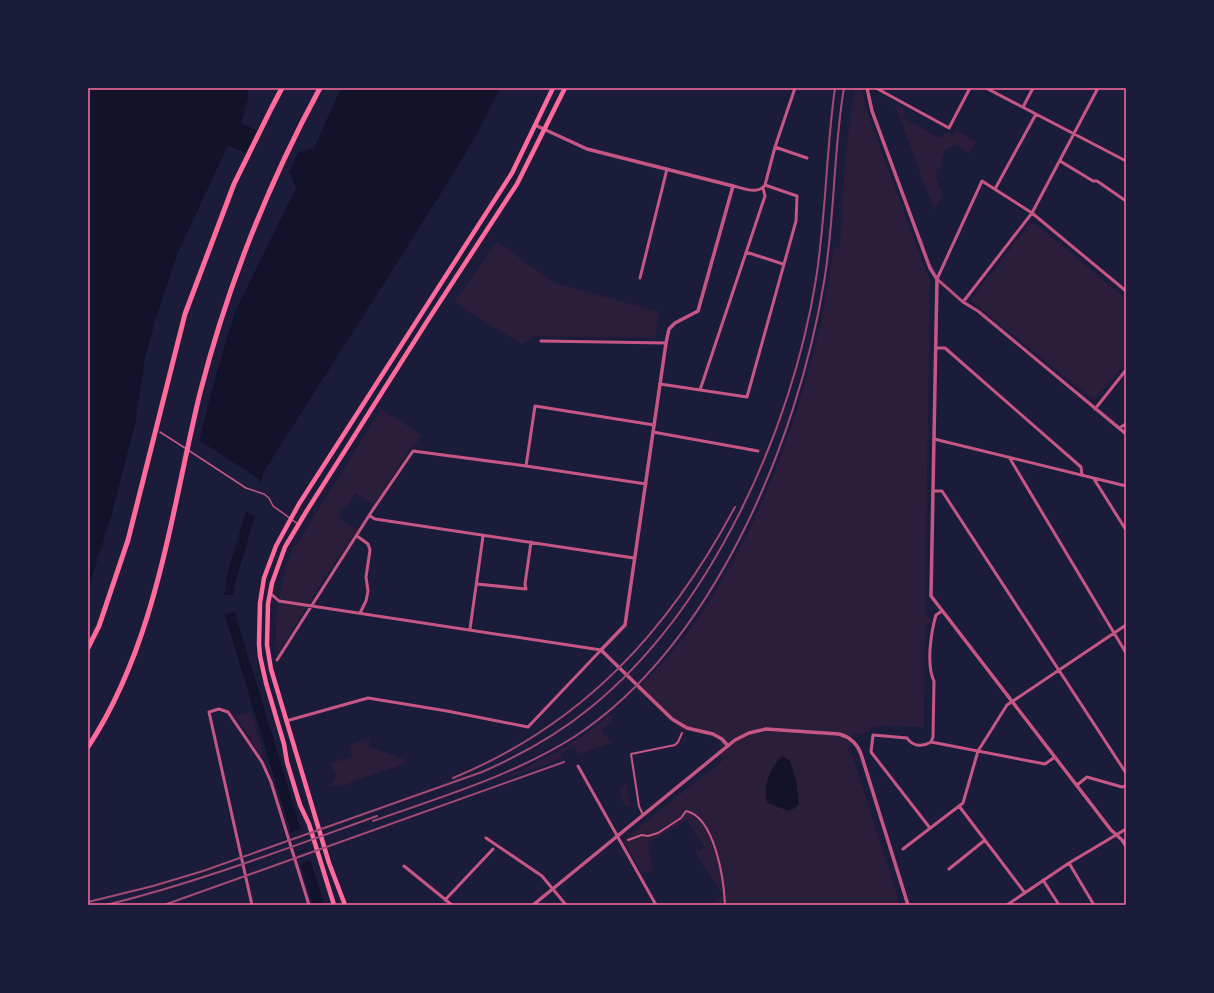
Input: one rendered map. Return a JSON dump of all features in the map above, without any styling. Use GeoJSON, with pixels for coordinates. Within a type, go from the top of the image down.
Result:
{"type":"FeatureCollection","features":[{"type":"Feature","properties":{"kind":"highway"},"geometry":{"type":"LineString","coordinates":[[88,648],[99,626],[128,540],[185,314],[234,184],[282,88]]}},
{"type":"Feature","properties":{"kind":"highway"},"geometry":{"type":"LineString","coordinates":[[88,747],[103,723],[120,689],[146,619],[206,370],[238,268],[255,223],[283,160],[320,88]]}},
{"type":"Feature","properties":{"kind":"main road"},"geometry":{"type":"LineString","coordinates":[[334,905],[309,824],[300,805],[291,776],[284,744],[262,670],[259,644],[260,603],[264,578],[274,551],[290,519],[512,173],[553,88]]}},
{"type":"Feature","properties":{"kind":"main road"},"geometry":{"type":"LineString","coordinates":[[345,905],[332,870],[271,669],[267,629],[270,593],[276,570],[298,524],[517,184],[565,88]]}},
{"type":"Feature","properties":{"kind":"street"},"geometry":{"type":"LineString","coordinates":[[700,390],[765,196],[764,187],[775,146],[795,88]]}},
{"type":"Feature","properties":{"kind":"street"},"geometry":{"type":"LineString","coordinates":[[867,88],[871,107],[891,163],[930,268],[937,280],[963,302],[978,311],[1126,434]]}},
{"type":"Feature","properties":{"kind":"street"},"geometry":{"type":"LineString","coordinates":[[876,88],[949,128],[970,88]]}},
{"type":"Feature","properties":{"kind":"street"},"geometry":{"type":"LineString","coordinates":[[986,88],[1126,161]]}},
{"type":"Feature","properties":{"kind":"street"},"geometry":{"type":"LineString","coordinates":[[1023,107],[1033,88]]}},
{"type":"Feature","properties":{"kind":"street"},"geometry":{"type":"LineString","coordinates":[[963,302],[1032,213],[1098,88]]}},
{"type":"Feature","properties":{"kind":"street"},"geometry":{"type":"LineString","coordinates":[[996,189],[1036,114]]}},
{"type":"Feature","properties":{"kind":"street"},"geometry":{"type":"LineString","coordinates":[[535,125],[588,149],[733,186],[758,191],[764,187],[797,196],[796,221],[747,397],[660,384]]}},
{"type":"Feature","properties":{"kind":"street"},"geometry":{"type":"LineString","coordinates":[[775,146],[807,158]]}},
{"type":"Feature","properties":{"kind":"street"},"geometry":{"type":"LineString","coordinates":[[1060,161],[1093,181],[1097,181],[1126,201]]}},
{"type":"Feature","properties":{"kind":"street"},"geometry":{"type":"LineString","coordinates":[[640,278],[667,169]]}},
{"type":"Feature","properties":{"kind":"street"},"geometry":{"type":"LineString","coordinates":[[1126,291],[1032,213],[982,181],[937,280],[931,596],[1111,830],[1126,846]]}},
{"type":"Feature","properties":{"kind":"street"},"geometry":{"type":"LineString","coordinates":[[286,721],[368,698],[447,711],[528,727],[625,625],[669,329],[675,323],[698,312],[733,186]]}},
{"type":"Feature","properties":{"kind":"street"},"geometry":{"type":"LineString","coordinates":[[746,252],[784,264]]}},
{"type":"Feature","properties":{"kind":"street"},"geometry":{"type":"LineString","coordinates":[[541,341],[666,343]]}},
{"type":"Feature","properties":{"kind":"street"},"geometry":{"type":"LineString","coordinates":[[936,348],[945,348],[1018,411],[1082,467],[1082,475]]}},
{"type":"Feature","properties":{"kind":"street"},"geometry":{"type":"LineString","coordinates":[[1095,409],[1126,370]]}},
{"type":"Feature","properties":{"kind":"street"},"geometry":{"type":"LineString","coordinates":[[526,466],[535,406],[654,425]]}},
{"type":"Feature","properties":{"kind":"street"},"geometry":{"type":"LineString","coordinates":[[1119,428],[1126,424]]}},
{"type":"Feature","properties":{"kind":"street"},"geometry":{"type":"LineString","coordinates":[[653,432],[758,451]]}},
{"type":"Feature","properties":{"kind":"street"},"geometry":{"type":"LineString","coordinates":[[934,439],[1126,486]]}},
{"type":"Feature","properties":{"kind":"street"},"geometry":{"type":"LineString","coordinates":[[277,660],[356,536],[413,451],[646,484]]}},
{"type":"Feature","properties":{"kind":"street"},"geometry":{"type":"LineString","coordinates":[[1009,457],[1126,652]]}},
{"type":"Feature","properties":{"kind":"street"},"geometry":{"type":"LineString","coordinates":[[1094,479],[1126,530]]}},
{"type":"Feature","properties":{"kind":"street"},"geometry":{"type":"LineString","coordinates":[[933,491],[942,491],[1126,773]]}},
{"type":"Feature","properties":{"kind":"street"},"geometry":{"type":"LineString","coordinates":[[370,516],[375,519],[634,558]]}},
{"type":"Feature","properties":{"kind":"street"},"geometry":{"type":"LineString","coordinates":[[356,536],[368,544],[370,550],[366,577],[368,591],[366,601],[360,613]]}},
{"type":"Feature","properties":{"kind":"street"},"geometry":{"type":"LineString","coordinates":[[470,630],[483,536]]}},
{"type":"Feature","properties":{"kind":"street"},"geometry":{"type":"LineString","coordinates":[[477,584],[526,589],[525,584],[531,542]]}},
{"type":"Feature","properties":{"kind":"street"},"geometry":{"type":"LineString","coordinates":[[270,593],[279,601],[601,650],[672,719],[688,728],[713,734],[722,739],[728,746]]}},
{"type":"Feature","properties":{"kind":"street"},"geometry":{"type":"LineString","coordinates":[[930,828],[871,752],[872,735],[907,738],[909,742],[917,746],[926,745],[931,742],[933,737],[934,682],[930,674],[931,632],[936,615],[942,610]]}},
{"type":"Feature","properties":{"kind":"street"},"geometry":{"type":"LineString","coordinates":[[903,849],[963,803],[978,751],[1008,705],[1126,625]]}},
{"type":"Feature","properties":{"kind":"street"},"geometry":{"type":"LineString","coordinates":[[252,905],[209,712],[222,709],[228,712],[262,762],[271,782],[309,905]]}},
{"type":"Feature","properties":{"kind":"street"},"geometry":{"type":"LineString","coordinates":[[534,905],[728,746],[749,733],[766,729],[839,734],[850,738],[856,745],[859,749],[908,905]]}},
{"type":"Feature","properties":{"kind":"street"},"geometry":{"type":"LineString","coordinates":[[643,816],[639,808],[631,754],[672,746],[678,742],[682,733]]}},
{"type":"Feature","properties":{"kind":"street"},"geometry":{"type":"LineString","coordinates":[[931,742],[1045,764],[1055,757]]}},
{"type":"Feature","properties":{"kind":"street"},"geometry":{"type":"LineString","coordinates":[[578,766],[656,905]]}},
{"type":"Feature","properties":{"kind":"street"},"geometry":{"type":"LineString","coordinates":[[1076,785],[1087,777],[1122,787],[1126,786]]}},
{"type":"Feature","properties":{"kind":"street"},"geometry":{"type":"LineString","coordinates":[[959,806],[1025,893]]}},
{"type":"Feature","properties":{"kind":"street"},"geometry":{"type":"LineString","coordinates":[[628,840],[642,835],[648,836],[658,832],[681,818],[686,811],[692,812],[703,824],[715,848],[721,868],[725,905]]}},
{"type":"Feature","properties":{"kind":"street"},"geometry":{"type":"LineString","coordinates":[[1007,905],[1069,863],[1126,829]]}},
{"type":"Feature","properties":{"kind":"street"},"geometry":{"type":"LineString","coordinates":[[486,838],[542,876],[566,905]]}},
{"type":"Feature","properties":{"kind":"street"},"geometry":{"type":"LineString","coordinates":[[948,869],[985,840]]}},
{"type":"Feature","properties":{"kind":"street"},"geometry":{"type":"LineString","coordinates":[[445,900],[493,849]]}},
{"type":"Feature","properties":{"kind":"street"},"geometry":{"type":"LineString","coordinates":[[1069,863],[1094,905]]}},
{"type":"Feature","properties":{"kind":"street"},"geometry":{"type":"LineString","coordinates":[[404,866],[452,905]]}},
{"type":"Feature","properties":{"kind":"street"},"geometry":{"type":"LineString","coordinates":[[1044,880],[1059,905]]}},
{"type":"Feature","properties":{"kind":"lane"},"geometry":{"type":"LineString","coordinates":[[160,432],[246,488],[264,494],[270,498],[273,506],[298,524]]}},
{"type":"Feature","properties":{"kind":"shaded area"},"geometry":{"type":"Polygon","coordinates":[[[88,88],[247,88],[248,98],[241,123],[300,152],[314,148],[341,88],[500,88],[479,130],[453,174],[259,479],[199,440],[234,314],[296,188],[291,174],[228,145],[176,257],[155,322],[145,358],[135,424],[109,524],[88,588],[88,88]]]}},
{"type":"Feature","properties":{"kind":"shaded area"},"geometry":{"type":"Polygon","coordinates":[[[855,88],[862,88],[866,109],[930,280],[925,616],[930,618],[932,621],[925,627],[924,727],[875,726],[868,732],[863,731],[863,736],[859,733],[854,733],[848,750],[853,757],[900,905],[709,905],[723,896],[696,853],[705,847],[687,820],[648,843],[653,871],[642,873],[623,840],[723,760],[717,752],[720,747],[719,742],[715,738],[681,729],[636,690],[665,660],[682,639],[699,617],[724,577],[741,547],[756,515],[783,450],[805,384],[814,351],[823,312],[834,247],[840,248],[845,159],[855,88]]]}},
{"type":"Feature","properties":{"kind":"shaded area"},"geometry":{"type":"Polygon","coordinates":[[[895,105],[906,111],[903,118],[942,139],[946,132],[953,135],[956,130],[976,141],[970,153],[955,145],[948,148],[944,153],[942,166],[937,169],[936,178],[943,195],[934,210],[895,105]]]}},
{"type":"Feature","properties":{"kind":"shaded area"},"geometry":{"type":"Polygon","coordinates":[[[1030,224],[1036,224],[1126,299],[1126,363],[1094,400],[970,300],[1030,224]]]}},
{"type":"Feature","properties":{"kind":"shaded area"},"geometry":{"type":"Polygon","coordinates":[[[497,242],[555,283],[659,312],[656,338],[535,336],[521,344],[454,302],[497,242]]]}},
{"type":"Feature","properties":{"kind":"shaded area"},"geometry":{"type":"Polygon","coordinates":[[[381,409],[422,435],[416,444],[412,446],[374,505],[355,493],[345,508],[342,507],[339,512],[342,514],[339,518],[357,530],[324,579],[277,655],[276,628],[278,601],[284,576],[293,550],[381,409]]]}},
{"type":"Feature","properties":{"kind":"shaded area"},"geometry":{"type":"Polygon","coordinates":[[[246,512],[255,515],[235,584],[234,595],[224,595],[228,571],[246,512]]]}},
{"type":"Feature","properties":{"kind":"shaded area"},"geometry":{"type":"Polygon","coordinates":[[[235,612],[324,905],[313,905],[227,622],[225,614],[235,612]]]}},
{"type":"Feature","properties":{"kind":"shaded area"},"geometry":{"type":"Polygon","coordinates":[[[251,712],[264,757],[262,758],[236,716],[251,712]]]}},
{"type":"Feature","properties":{"kind":"shaded area"},"geometry":{"type":"Polygon","coordinates":[[[609,714],[613,719],[601,731],[613,743],[578,754],[574,745],[561,753],[563,758],[504,779],[503,778],[545,758],[573,742],[586,734],[609,714]]]}},
{"type":"Feature","properties":{"kind":"shaded area"},"geometry":{"type":"Polygon","coordinates":[[[369,739],[370,747],[406,760],[404,764],[338,787],[335,785],[330,786],[329,785],[333,782],[336,775],[331,763],[352,757],[349,745],[369,739]]]}},
{"type":"Feature","properties":{"kind":"shaded area"},"geometry":{"type":"Polygon","coordinates":[[[782,756],[790,761],[796,780],[799,804],[789,811],[768,803],[766,797],[766,785],[768,778],[774,766],[782,756]]]}},
{"type":"Feature","properties":{"kind":"shaded area"},"geometry":{"type":"Polygon","coordinates":[[[624,785],[627,785],[630,806],[626,807],[620,791],[624,785]]]}},
{"type":"Feature","properties":{"kind":"pier"},"geometry":{"type":"Polygon","coordinates":[[[263,131],[300,149],[288,175],[251,158],[263,131]]]}},
{"type":"Feature","properties":{"kind":"pier"},"geometry":{"type":"Polygon","coordinates":[[[238,301],[214,382],[199,442],[197,439],[212,381],[232,314],[238,301]]]}},
{"type":"Feature","properties":{"kind":"pier"},"geometry":{"type":"Polygon","coordinates":[[[302,828],[308,848],[295,853],[289,833],[302,828]]]}},
{"type":"Feature","properties":{"kind":"pier"},"geometry":{"type":"Polygon","coordinates":[[[309,849],[312,860],[299,865],[296,854],[309,849]]]}},
{"type":"Feature","properties":{"kind":"waterway"},"geometry":{"type":"LineString","coordinates":[[260,482],[262,473]]}},
{"type":"Feature","properties":{"kind":"tram line"},"geometry":{"type":"LineString","coordinates":[[921,239],[933,270],[945,286],[983,314],[1126,432]]}},
{"type":"Feature","properties":{"kind":"railway"},"geometry":{"type":"LineString","coordinates":[[88,902],[153,886],[203,871],[482,772],[511,759],[552,736],[590,708],[633,668],[673,621],[708,569],[739,513],[766,455],[788,396],[804,337],[816,279],[822,231],[835,88]]}},
{"type":"Feature","properties":{"kind":"railway"},"geometry":{"type":"LineString","coordinates":[[373,821],[476,785],[526,763],[574,737],[624,698],[668,650],[707,595],[741,535],[770,472],[794,407],[811,343],[828,258],[840,112],[844,88]]}},
{"type":"Feature","properties":{"kind":"railway"},"geometry":{"type":"LineString","coordinates":[[453,778],[500,756],[543,730],[582,701],[618,668],[651,633],[682,594],[709,552],[735,507]]}},
{"type":"Feature","properties":{"kind":"railway"},"geometry":{"type":"LineString","coordinates":[[164,905],[564,762]]}},
{"type":"Feature","properties":{"kind":"railway"},"geometry":{"type":"LineString","coordinates":[[106,905],[209,875],[377,816]]}}]}
